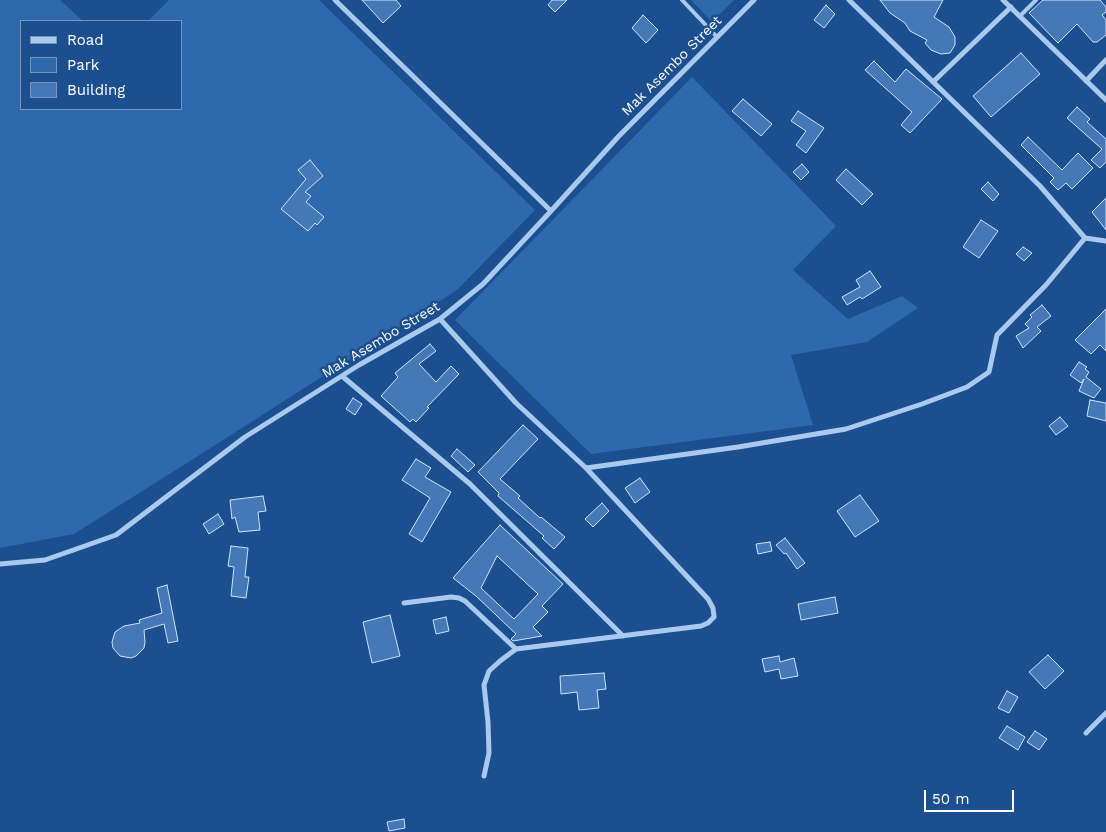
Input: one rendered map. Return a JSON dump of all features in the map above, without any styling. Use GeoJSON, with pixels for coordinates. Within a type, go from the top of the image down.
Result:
{"type":"FeatureCollection","features":[{"type":"Feature","properties":{"kind":"street"},"geometry":{"type":"LineString","coordinates":[[335,0],[551,211]]}},
{"type":"Feature","properties":{"kind":"street","name":"Mak Asembo Street"},"geometry":{"type":"LineString","coordinates":[[0,564],[45,560],[116,535],[245,437],[342,376],[440,320],[483,284],[618,137],[754,0]]}},
{"type":"Feature","properties":{"kind":"street"},"geometry":{"type":"LineString","coordinates":[[848,0],[1040,186],[1085,238],[1106,240]]}},
{"type":"Feature","properties":{"kind":"street"},"geometry":{"type":"LineString","coordinates":[[1003,0],[1106,100]]}},
{"type":"Feature","properties":{"kind":"street"},"geometry":{"type":"LineString","coordinates":[[933,82],[1011,8]]}},
{"type":"Feature","properties":{"kind":"street"},"geometry":{"type":"LineString","coordinates":[[1086,81],[1106,60]]}},
{"type":"Feature","properties":{"kind":"street"},"geometry":{"type":"LineString","coordinates":[[586,468],[738,447],[846,429],[967,387],[989,372],[997,335],[1046,285],[1085,238]]}},
{"type":"Feature","properties":{"kind":"street"},"geometry":{"type":"LineString","coordinates":[[440,320],[516,403],[586,468],[708,599],[713,608],[714,617],[701,626],[516,649],[500,660],[489,671],[484,685],[489,753],[484,776]]}},
{"type":"Feature","properties":{"kind":"street"},"geometry":{"type":"LineString","coordinates":[[342,376],[470,484],[623,636]]}},
{"type":"Feature","properties":{"kind":"street"},"geometry":{"type":"LineString","coordinates":[[404,603],[451,597],[459,598],[465,601],[516,649]]}},
{"type":"Feature","properties":{"kind":"street"},"geometry":{"type":"LineString","coordinates":[[1086,733],[1106,713]]}},
{"type":"Feature","properties":{"kind":"lane"},"geometry":{"type":"LineString","coordinates":[[682,0],[717,37]]}},
{"type":"Feature","properties":{"kind":"lane"},"geometry":{"type":"LineString","coordinates":[[1020,16],[1036,0]]}},
{"type":"Feature","properties":{"kind":"green space"},"geometry":{"type":"Polygon","coordinates":[[[0,0],[60,0],[82,20],[20,20],[20,110],[182,110],[182,20],[149,20],[169,0],[319,0],[535,210],[457,290],[217,444],[74,534],[0,548],[0,0]]]}},
{"type":"Feature","properties":{"kind":"green space"},"geometry":{"type":"Polygon","coordinates":[[[691,0],[734,0],[712,22],[691,0]]]}},
{"type":"Feature","properties":{"kind":"green space"},"geometry":{"type":"Polygon","coordinates":[[[692,77],[836,226],[793,270],[848,319],[902,296],[918,308],[867,342],[791,355],[813,425],[591,454],[455,320],[692,77]]]}},
{"type":"Feature","properties":{"kind":"building"},"geometry":{"type":"Polygon","coordinates":[[[362,0],[396,0],[401,6],[383,23],[362,0]]]}},
{"type":"Feature","properties":{"kind":"building"},"geometry":{"type":"Polygon","coordinates":[[[552,0],[567,0],[555,12],[548,5],[552,0]]]}},
{"type":"Feature","properties":{"kind":"building"},"geometry":{"type":"Polygon","coordinates":[[[880,0],[943,0],[934,17],[949,27],[955,37],[955,45],[950,53],[941,54],[931,50],[925,43],[927,40],[910,31],[905,23],[890,13],[880,0]]]}},
{"type":"Feature","properties":{"kind":"building"},"geometry":{"type":"Polygon","coordinates":[[[1043,0],[1100,0],[1106,7],[1106,12],[1102,15],[1106,20],[1106,35],[1097,42],[1093,42],[1077,24],[1058,43],[1029,13],[1043,0]]]}},
{"type":"Feature","properties":{"kind":"building"},"geometry":{"type":"Polygon","coordinates":[[[826,5],[835,14],[824,28],[814,20],[826,5]]]}},
{"type":"Feature","properties":{"kind":"building"},"geometry":{"type":"Polygon","coordinates":[[[643,15],[658,30],[646,43],[632,28],[643,15]]]}},
{"type":"Feature","properties":{"kind":"building"},"geometry":{"type":"Polygon","coordinates":[[[1021,53],[1040,74],[991,117],[973,96],[1021,53]]]}},
{"type":"Feature","properties":{"kind":"building"},"geometry":{"type":"Polygon","coordinates":[[[874,61],[895,82],[906,69],[942,99],[910,133],[901,125],[912,112],[865,70],[874,61]]]}},
{"type":"Feature","properties":{"kind":"building"},"geometry":{"type":"Polygon","coordinates":[[[743,99],[772,124],[761,136],[732,111],[743,99]]]}},
{"type":"Feature","properties":{"kind":"building"},"geometry":{"type":"Polygon","coordinates":[[[1077,107],[1090,119],[1087,122],[1106,139],[1106,162],[1100,168],[1091,160],[1102,149],[1067,118],[1077,107]]]}},
{"type":"Feature","properties":{"kind":"building"},"geometry":{"type":"Polygon","coordinates":[[[798,111],[824,128],[806,153],[796,145],[806,131],[791,121],[798,111]]]}},
{"type":"Feature","properties":{"kind":"building"},"geometry":{"type":"Polygon","coordinates":[[[1028,137],[1062,170],[1078,153],[1093,168],[1072,189],[1066,183],[1058,190],[1050,182],[1054,178],[1021,145],[1028,137]]]}},
{"type":"Feature","properties":{"kind":"building"},"geometry":{"type":"Polygon","coordinates":[[[310,160],[323,176],[305,192],[311,196],[306,202],[324,217],[308,231],[281,209],[306,179],[298,170],[310,160]]]}},
{"type":"Feature","properties":{"kind":"building"},"geometry":{"type":"Polygon","coordinates":[[[802,164],[809,172],[801,180],[793,172],[802,164]]]}},
{"type":"Feature","properties":{"kind":"building"},"geometry":{"type":"Polygon","coordinates":[[[846,169],[873,194],[862,205],[836,180],[846,169]]]}},
{"type":"Feature","properties":{"kind":"building"},"geometry":{"type":"Polygon","coordinates":[[[988,182],[999,194],[993,201],[981,189],[988,182]]]}},
{"type":"Feature","properties":{"kind":"building"},"geometry":{"type":"Polygon","coordinates":[[[1106,198],[1106,230],[1092,212],[1106,198]]]}},
{"type":"Feature","properties":{"kind":"building"},"geometry":{"type":"Polygon","coordinates":[[[981,220],[998,231],[979,258],[963,247],[981,220]]]}},
{"type":"Feature","properties":{"kind":"building"},"geometry":{"type":"Polygon","coordinates":[[[1023,247],[1032,253],[1024,261],[1016,254],[1023,247]]]}},
{"type":"Feature","properties":{"kind":"building"},"geometry":{"type":"Polygon","coordinates":[[[870,271],[881,287],[862,299],[860,297],[847,305],[842,297],[860,287],[856,280],[870,271]]]}},
{"type":"Feature","properties":{"kind":"building"},"geometry":{"type":"Polygon","coordinates":[[[1042,305],[1051,316],[1037,327],[1041,331],[1023,348],[1016,336],[1029,328],[1025,324],[1032,317],[1030,315],[1042,305]]]}},
{"type":"Feature","properties":{"kind":"building"},"geometry":{"type":"Polygon","coordinates":[[[1106,309],[1106,351],[1100,345],[1091,354],[1075,340],[1106,309]]]}},
{"type":"Feature","properties":{"kind":"building"},"geometry":{"type":"Polygon","coordinates":[[[430,344],[436,351],[419,364],[436,382],[451,366],[459,374],[427,407],[429,408],[416,422],[413,419],[410,422],[381,396],[398,377],[395,373],[430,344]]]}},
{"type":"Feature","properties":{"kind":"building"},"geometry":{"type":"Polygon","coordinates":[[[1079,362],[1087,367],[1085,369],[1089,372],[1086,377],[1101,389],[1094,398],[1079,391],[1084,379],[1081,383],[1070,375],[1079,362]]]}},
{"type":"Feature","properties":{"kind":"building"},"geometry":{"type":"Polygon","coordinates":[[[353,398],[362,404],[355,415],[346,409],[353,398]]]}},
{"type":"Feature","properties":{"kind":"building"},"geometry":{"type":"Polygon","coordinates":[[[1090,400],[1106,403],[1106,421],[1087,416],[1090,400]]]}},
{"type":"Feature","properties":{"kind":"building"},"geometry":{"type":"Polygon","coordinates":[[[1060,417],[1068,426],[1056,435],[1049,426],[1060,417]]]}},
{"type":"Feature","properties":{"kind":"building"},"geometry":{"type":"Polygon","coordinates":[[[523,425],[538,439],[500,479],[520,496],[518,498],[540,518],[565,537],[554,549],[542,538],[544,536],[498,496],[499,493],[478,472],[523,425]]]}},
{"type":"Feature","properties":{"kind":"building"},"geometry":{"type":"Polygon","coordinates":[[[457,449],[475,465],[468,472],[451,456],[457,449]]]}},
{"type":"Feature","properties":{"kind":"building"},"geometry":{"type":"Polygon","coordinates":[[[416,459],[431,468],[425,477],[451,492],[422,542],[409,534],[430,498],[402,480],[416,459]]]}},
{"type":"Feature","properties":{"kind":"building"},"geometry":{"type":"Polygon","coordinates":[[[640,478],[650,492],[635,503],[625,488],[640,478]]]}},
{"type":"Feature","properties":{"kind":"building"},"geometry":{"type":"Polygon","coordinates":[[[860,495],[879,521],[855,537],[837,511],[860,495]]]}},
{"type":"Feature","properties":{"kind":"building"},"geometry":{"type":"Polygon","coordinates":[[[263,496],[266,511],[258,512],[260,530],[239,532],[235,517],[232,519],[230,500],[263,496]]]}},
{"type":"Feature","properties":{"kind":"building"},"geometry":{"type":"Polygon","coordinates":[[[602,503],[609,511],[593,527],[585,519],[602,503]]]}},
{"type":"Feature","properties":{"kind":"building"},"geometry":{"type":"Polygon","coordinates":[[[218,514],[224,524],[209,534],[203,524],[218,514]]]}},
{"type":"Feature","properties":{"kind":"building"},"geometry":{"type":"Polygon","coordinates":[[[500,525],[563,584],[542,606],[548,612],[533,627],[542,636],[513,641],[511,639],[516,634],[476,596],[453,578],[500,525]],[[497,556],[481,588],[514,619],[538,594],[497,556]]]}},
{"type":"Feature","properties":{"kind":"building"},"geometry":{"type":"Polygon","coordinates":[[[785,538],[805,563],[797,569],[786,553],[784,554],[776,545],[785,538]]]}},
{"type":"Feature","properties":{"kind":"building"},"geometry":{"type":"Polygon","coordinates":[[[770,542],[772,551],[758,554],[756,544],[770,542]]]}},
{"type":"Feature","properties":{"kind":"building"},"geometry":{"type":"Polygon","coordinates":[[[231,546],[248,548],[245,577],[249,577],[246,598],[231,596],[234,567],[228,566],[231,546]]]}},
{"type":"Feature","properties":{"kind":"building"},"geometry":{"type":"Polygon","coordinates":[[[167,585],[178,641],[168,643],[164,624],[144,630],[144,648],[136,656],[131,658],[120,656],[113,648],[112,642],[115,632],[124,626],[140,623],[139,620],[162,613],[157,588],[167,585]]]}},
{"type":"Feature","properties":{"kind":"building"},"geometry":{"type":"Polygon","coordinates":[[[835,597],[838,613],[801,620],[798,604],[835,597]]]}},
{"type":"Feature","properties":{"kind":"building"},"geometry":{"type":"Polygon","coordinates":[[[390,615],[400,656],[372,663],[363,622],[390,615]]]}},
{"type":"Feature","properties":{"kind":"building"},"geometry":{"type":"Polygon","coordinates":[[[446,617],[449,631],[436,634],[433,620],[446,617]]]}},
{"type":"Feature","properties":{"kind":"building"},"geometry":{"type":"Polygon","coordinates":[[[1048,655],[1064,671],[1045,689],[1029,672],[1048,655]]]}},
{"type":"Feature","properties":{"kind":"building"},"geometry":{"type":"Polygon","coordinates":[[[779,656],[780,662],[794,658],[798,676],[781,679],[779,669],[765,672],[762,659],[779,656]]]}},
{"type":"Feature","properties":{"kind":"building"},"geometry":{"type":"Polygon","coordinates":[[[604,673],[606,689],[597,690],[599,708],[579,710],[577,692],[561,694],[560,676],[604,673]]]}},
{"type":"Feature","properties":{"kind":"building"},"geometry":{"type":"Polygon","coordinates":[[[1007,691],[1018,697],[1009,713],[998,708],[1007,691]]]}},
{"type":"Feature","properties":{"kind":"building"},"geometry":{"type":"Polygon","coordinates":[[[1007,726],[1025,737],[1018,750],[999,738],[1007,726]]]}},
{"type":"Feature","properties":{"kind":"building"},"geometry":{"type":"Polygon","coordinates":[[[1035,731],[1047,739],[1039,750],[1027,742],[1035,731]]]}},
{"type":"Feature","properties":{"kind":"building"},"geometry":{"type":"Polygon","coordinates":[[[404,819],[405,828],[389,831],[387,822],[404,819]]]}}]}
